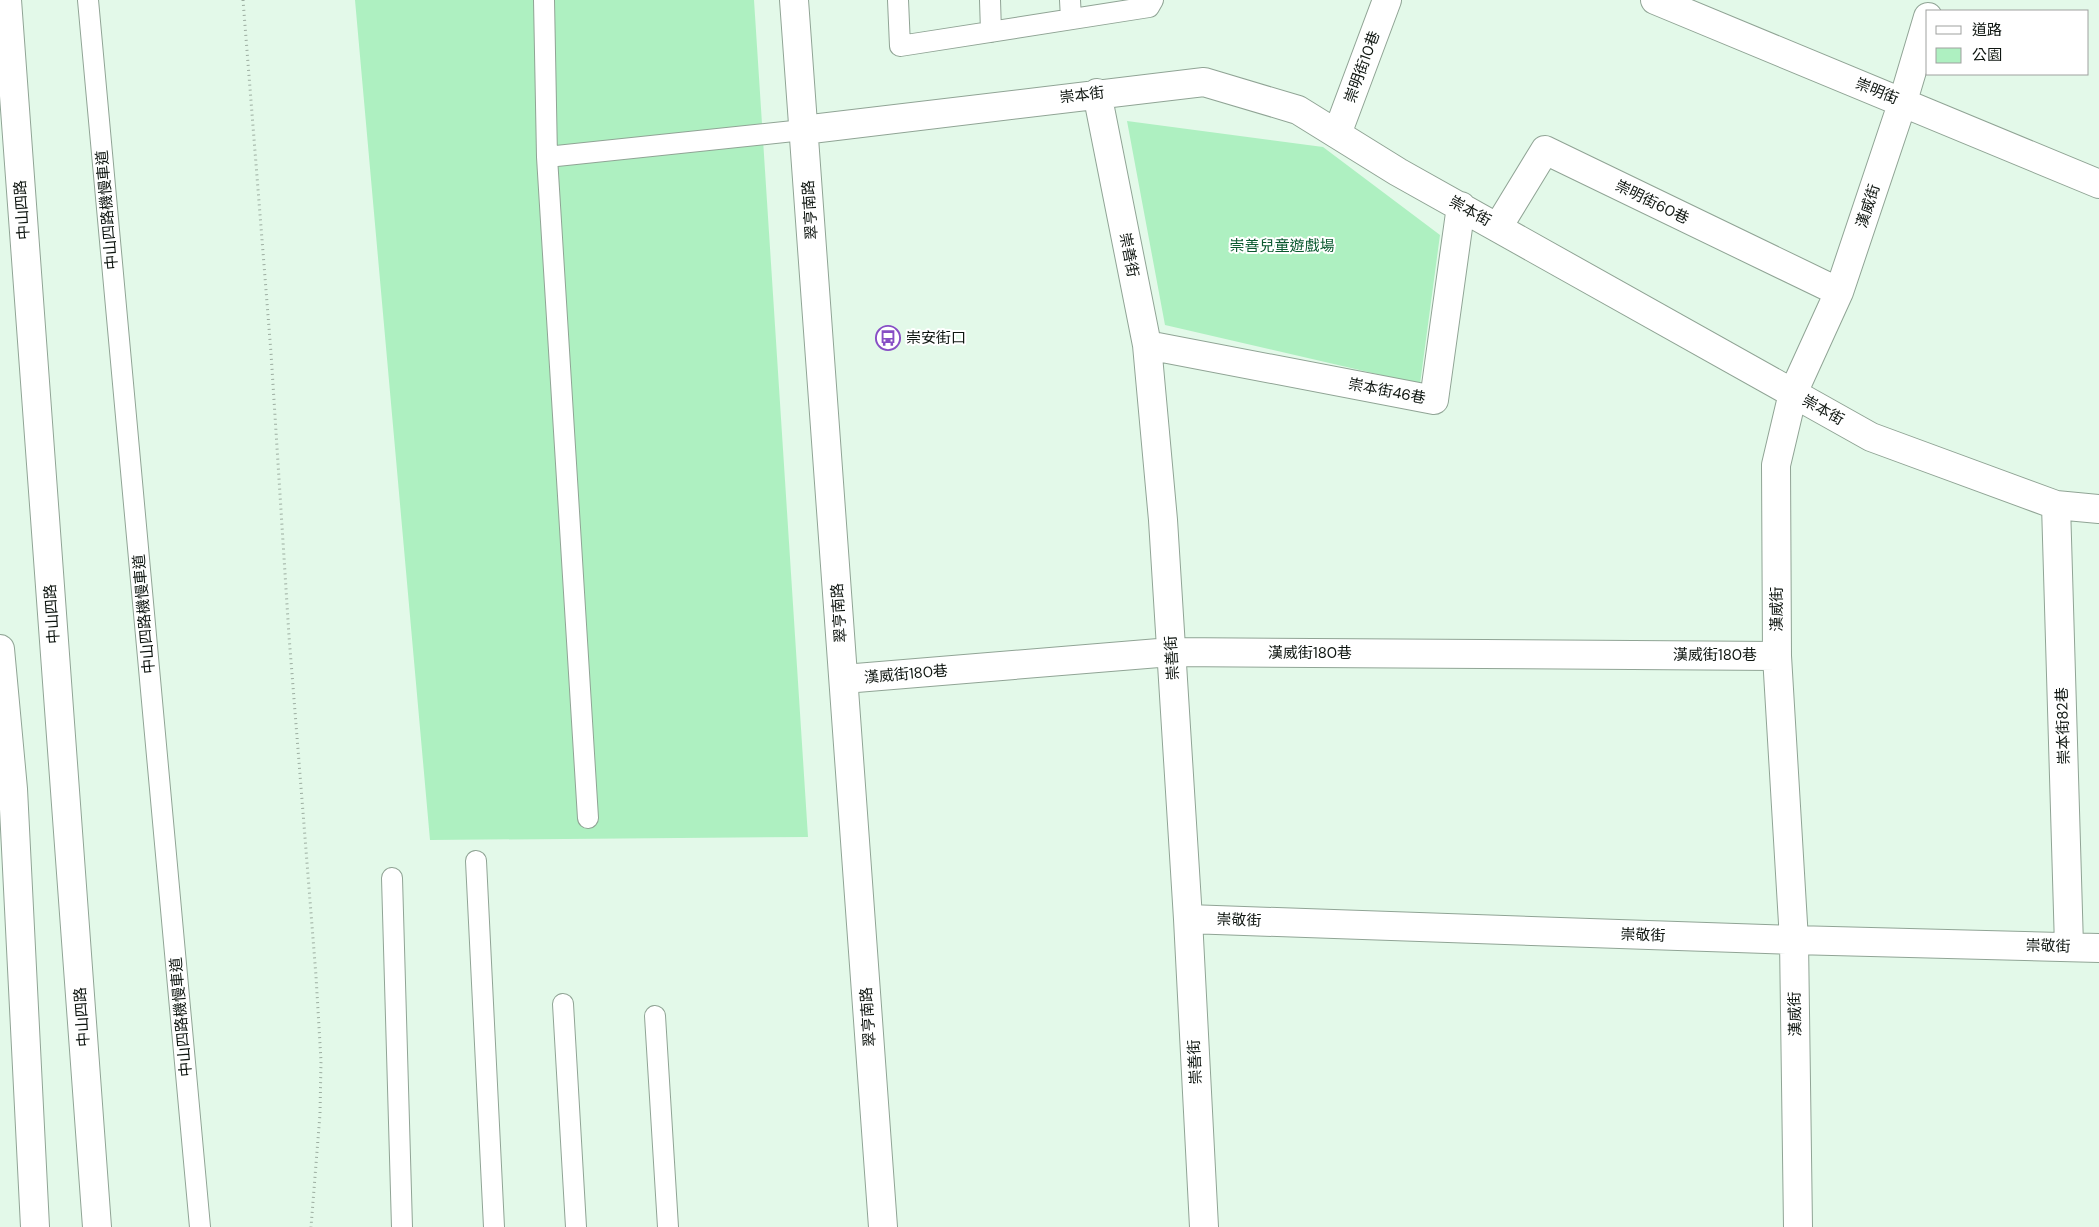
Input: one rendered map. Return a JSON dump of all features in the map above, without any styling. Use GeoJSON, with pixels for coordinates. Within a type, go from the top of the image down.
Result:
{"type":"FeatureCollection","features":[{"type":"Feature","properties":{"kind":"street","name":"中山四路"},"geometry":{"type":"LineString","coordinates":[[7,0],[97,1227]]}},
{"type":"Feature","properties":{"kind":"street","name":"翠亨南路"},"geometry":{"type":"LineString","coordinates":[[794,0],[883,1227]]}},
{"type":"Feature","properties":{"kind":"street","name":"崇明街10巷"},"geometry":{"type":"LineString","coordinates":[[1337,134],[1387,0]]}},
{"type":"Feature","properties":{"kind":"street","name":"崇明街"},"geometry":{"type":"LineString","coordinates":[[1658,1],[2099,184]]}},
{"type":"Feature","properties":{"kind":"street","name":"漢威街"},"geometry":{"type":"LineString","coordinates":[[1798,1227],[1794,940],[1777,656],[1776,465],[1793,393],[1839,292],[1903,102],[1926,24]]}},
{"type":"Feature","properties":{"kind":"street","name":"崇本街"},"geometry":{"type":"LineString","coordinates":[[803,130],[1097,93],[1204,82],[1298,110],[1398,172],[1871,437],[2056,505],[2099,509]]}},
{"type":"Feature","properties":{"kind":"street","name":"崇善街"},"geometry":{"type":"LineString","coordinates":[[1097,93],[1147,345],[1164,520],[1204,1227]]}},
{"type":"Feature","properties":{"kind":"street","name":"崇明街60巷"},"geometry":{"type":"LineString","coordinates":[[1498,227],[1545,150],[1839,292]]}},
{"type":"Feature","properties":{"kind":"street","name":"崇本街46巷"},"geometry":{"type":"LineString","coordinates":[[1147,345],[1434,400],[1461,206]]}},
{"type":"Feature","properties":{"kind":"street","name":"崇本街82巷"},"geometry":{"type":"LineString","coordinates":[[2056,505],[2069,946]]}},
{"type":"Feature","properties":{"kind":"street"},"geometry":{"type":"LineString","coordinates":[[0,649],[13,789],[35,1227]]}},
{"type":"Feature","properties":{"kind":"street","name":"漢威街180巷"},"geometry":{"type":"LineString","coordinates":[[844,679],[1171,652],[1777,656]]}},
{"type":"Feature","properties":{"kind":"street","name":"崇敬街"},"geometry":{"type":"LineString","coordinates":[[1188,919],[1794,940],[2099,948]]}},
{"type":"Feature","properties":{"kind":"lane","name":"中山四路機慢車道"},"geometry":{"type":"LineString","coordinates":[[88,0],[200,1227]]}},
{"type":"Feature","properties":{"kind":"lane"},"geometry":{"type":"LineString","coordinates":[[544,0],[547,157],[588,818]]}},
{"type":"Feature","properties":{"kind":"lane"},"geometry":{"type":"LineString","coordinates":[[898,0],[900,46],[992,32],[1071,10],[1151,2]]}},
{"type":"Feature","properties":{"kind":"lane"},"geometry":{"type":"LineString","coordinates":[[990,0],[992,32]]}},
{"type":"Feature","properties":{"kind":"lane"},"geometry":{"type":"LineString","coordinates":[[547,157],[803,130]]}},
{"type":"Feature","properties":{"kind":"lane"},"geometry":{"type":"LineString","coordinates":[[476,861],[494,1227]]}},
{"type":"Feature","properties":{"kind":"lane"},"geometry":{"type":"LineString","coordinates":[[392,878],[402,1227]]}},
{"type":"Feature","properties":{"kind":"lane"},"geometry":{"type":"LineString","coordinates":[[563,1004],[576,1227]]}},
{"type":"Feature","properties":{"kind":"lane"},"geometry":{"type":"LineString","coordinates":[[655,1016],[668,1227]]}},
{"type":"Feature","properties":{"kind":"path"},"geometry":{"type":"LineString","coordinates":[[243,0],[318,1004],[321,1061],[320,1114],[311,1227]]}},
{"type":"Feature","properties":{"kind":"green space"},"geometry":{"type":"Polygon","coordinates":[[[355,0],[754,0],[808,837],[430,840],[355,0]]]}},
{"type":"Feature","properties":{"kind":"green space","name":"崇善兒童遊戲場"},"geometry":{"type":"Polygon","coordinates":[[[1127,121],[1323,147],[1440,235],[1420,384],[1165,325],[1127,121]]]}},
{"type":"Feature","properties":{"kind":"place","name":"崇安街口"},"geometry":{"type":"Point","coordinates":[888,338]}}]}
